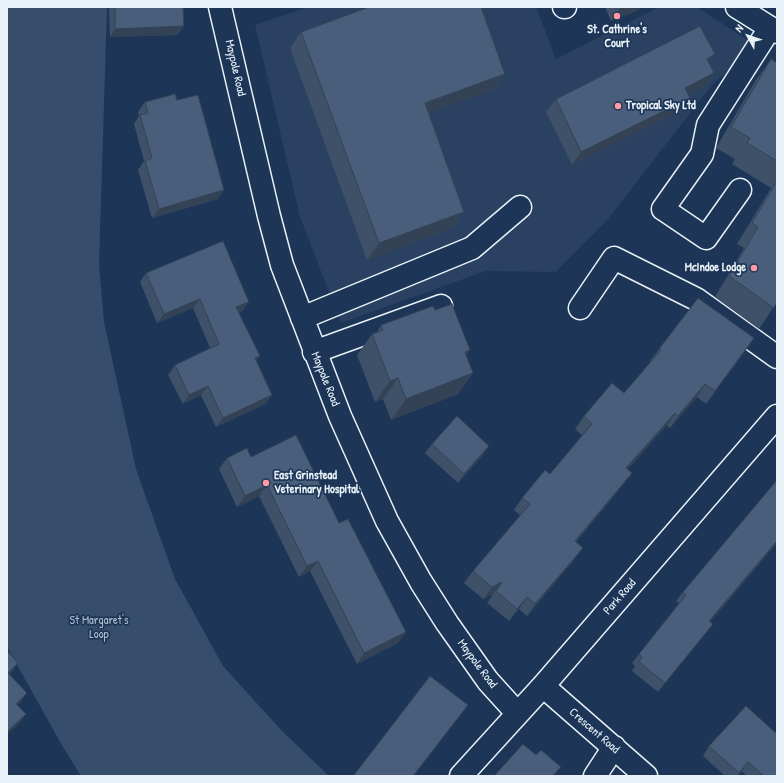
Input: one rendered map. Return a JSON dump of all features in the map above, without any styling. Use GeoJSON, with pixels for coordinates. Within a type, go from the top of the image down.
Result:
{"type":"FeatureCollection","features":[{"type":"Feature","properties":{"kind":"street","name":"Maypole Road"},"geometry":{"type":"LineString","coordinates":[[220,7],[282,265],[314,352],[366,477],[387,521],[446,623],[488,681],[517,713]]}},
{"type":"Feature","properties":{"kind":"street"},"geometry":{"type":"LineString","coordinates":[[737,7],[774,30],[708,125],[702,154],[663,210],[706,238],[740,190]]}},
{"type":"Feature","properties":{"kind":"street"},"geometry":{"type":"LineString","coordinates":[[302,318],[472,248],[520,207]]}},
{"type":"Feature","properties":{"kind":"street"},"geometry":{"type":"LineString","coordinates":[[580,308],[614,258],[696,300],[777,357]]}},
{"type":"Feature","properties":{"kind":"street"},"geometry":{"type":"LineString","coordinates":[[314,352],[441,306]]}},
{"type":"Feature","properties":{"kind":"street","name":"Park Road"},"geometry":{"type":"LineString","coordinates":[[461,776],[543,686],[777,416]]}},
{"type":"Feature","properties":{"kind":"street","name":"Crescent Road"},"geometry":{"type":"LineString","coordinates":[[543,686],[646,776]]}},
{"type":"Feature","properties":{"kind":"street"},"geometry":{"type":"LineString","coordinates":[[595,776],[614,747]]}},
{"type":"Feature","properties":{"kind":"shaded area"},"geometry":{"type":"Polygon","coordinates":[[[308,7],[536,7],[556,59],[659,7],[697,7],[755,45],[712,85],[608,219],[556,272],[486,271],[341,323],[300,217],[255,25],[308,7]]]}},
{"type":"Feature","properties":{"kind":"green space","name":"St Margaret's Loop"},"geometry":{"type":"Polygon","coordinates":[[[7,7],[107,7],[99,264],[104,322],[136,469],[175,579],[223,666],[282,731],[329,776],[81,776],[7,647],[7,7]]]}},
{"type":"Feature","properties":{"kind":"building"},"geometry":{"type":"Polygon","coordinates":[[[115,7],[183,7],[184,26],[115,29],[115,7]]]}},
{"type":"Feature","properties":{"kind":"building"},"geometry":{"type":"Polygon","coordinates":[[[369,7],[481,7],[505,74],[425,103],[464,212],[379,243],[301,32],[369,7]]]}},
{"type":"Feature","properties":{"kind":"building","name":"Tropical Sky Ltd"},"geometry":{"type":"Polygon","coordinates":[[[700,26],[715,54],[707,59],[714,73],[685,88],[690,98],[581,152],[556,99],[700,26]]]}},
{"type":"Feature","properties":{"kind":"building"},"geometry":{"type":"Polygon","coordinates":[[[771,59],[777,63],[777,161],[747,143],[750,138],[731,127],[771,59]]]}},
{"type":"Feature","properties":{"kind":"building"},"geometry":{"type":"Polygon","coordinates":[[[175,94],[177,100],[198,95],[224,190],[159,209],[145,161],[152,158],[140,115],[148,113],[145,102],[175,94]]]}},
{"type":"Feature","properties":{"kind":"building","name":"McIndoe Lodge"},"geometry":{"type":"Polygon","coordinates":[[[777,181],[777,302],[774,308],[729,276],[758,227],[752,223],[777,181]]]}},
{"type":"Feature","properties":{"kind":"building"},"geometry":{"type":"Polygon","coordinates":[[[223,241],[249,302],[236,307],[260,356],[255,358],[272,395],[223,418],[208,386],[189,395],[175,365],[219,344],[200,299],[164,314],[146,273],[223,241]]]}},
{"type":"Feature","properties":{"kind":"building"},"geometry":{"type":"Polygon","coordinates":[[[698,298],[754,338],[715,391],[705,384],[678,416],[675,413],[626,468],[632,473],[575,541],[583,548],[535,604],[527,597],[517,609],[496,591],[502,582],[492,587],[473,571],[530,504],[522,498],[545,470],[550,474],[592,424],[584,416],[612,383],[624,393],[661,350],[659,349],[698,298]]]}},
{"type":"Feature","properties":{"kind":"building"},"geometry":{"type":"Polygon","coordinates":[[[452,304],[470,350],[465,352],[473,373],[406,399],[398,378],[390,381],[372,334],[383,330],[381,325],[433,306],[435,310],[452,304]]]}},
{"type":"Feature","properties":{"kind":"building"},"geometry":{"type":"Polygon","coordinates":[[[457,416],[489,446],[464,474],[432,444],[457,416]]]}},
{"type":"Feature","properties":{"kind":"building"},"geometry":{"type":"Polygon","coordinates":[[[296,435],[339,523],[348,519],[406,632],[364,653],[318,561],[307,566],[267,485],[245,496],[227,458],[247,448],[251,457],[296,435]]]}},
{"type":"Feature","properties":{"kind":"building"},"geometry":{"type":"Polygon","coordinates":[[[777,480],[777,541],[709,621],[713,624],[665,683],[639,662],[642,657],[639,654],[686,595],[683,592],[777,480]]]}},
{"type":"Feature","properties":{"kind":"building"},"geometry":{"type":"Polygon","coordinates":[[[7,651],[18,663],[8,673],[27,693],[16,704],[26,714],[7,732],[7,651]]]}},
{"type":"Feature","properties":{"kind":"building"},"geometry":{"type":"Polygon","coordinates":[[[430,676],[468,705],[413,776],[355,776],[354,775],[430,676]]]}},
{"type":"Feature","properties":{"kind":"building"},"geometry":{"type":"Polygon","coordinates":[[[746,706],[777,734],[777,776],[764,776],[748,762],[739,773],[709,746],[746,706]]]}},
{"type":"Feature","properties":{"kind":"building"},"geometry":{"type":"Polygon","coordinates":[[[523,744],[536,755],[541,750],[561,767],[552,776],[494,776],[523,744]]]}},
{"type":"Feature","properties":{"kind":"place","name":"St. Cathrine's Court"},"geometry":{"type":"Point","coordinates":[617,16]}},
{"type":"Feature","properties":{"kind":"place","name":"Tropical Sky Ltd"},"geometry":{"type":"Point","coordinates":[618,106]}},
{"type":"Feature","properties":{"kind":"place","name":"McIndoe Lodge"},"geometry":{"type":"Point","coordinates":[754,268]}},
{"type":"Feature","properties":{"kind":"place","name":"East Grinstead Veterinary Hospital"},"geometry":{"type":"Point","coordinates":[266,483]}}]}
